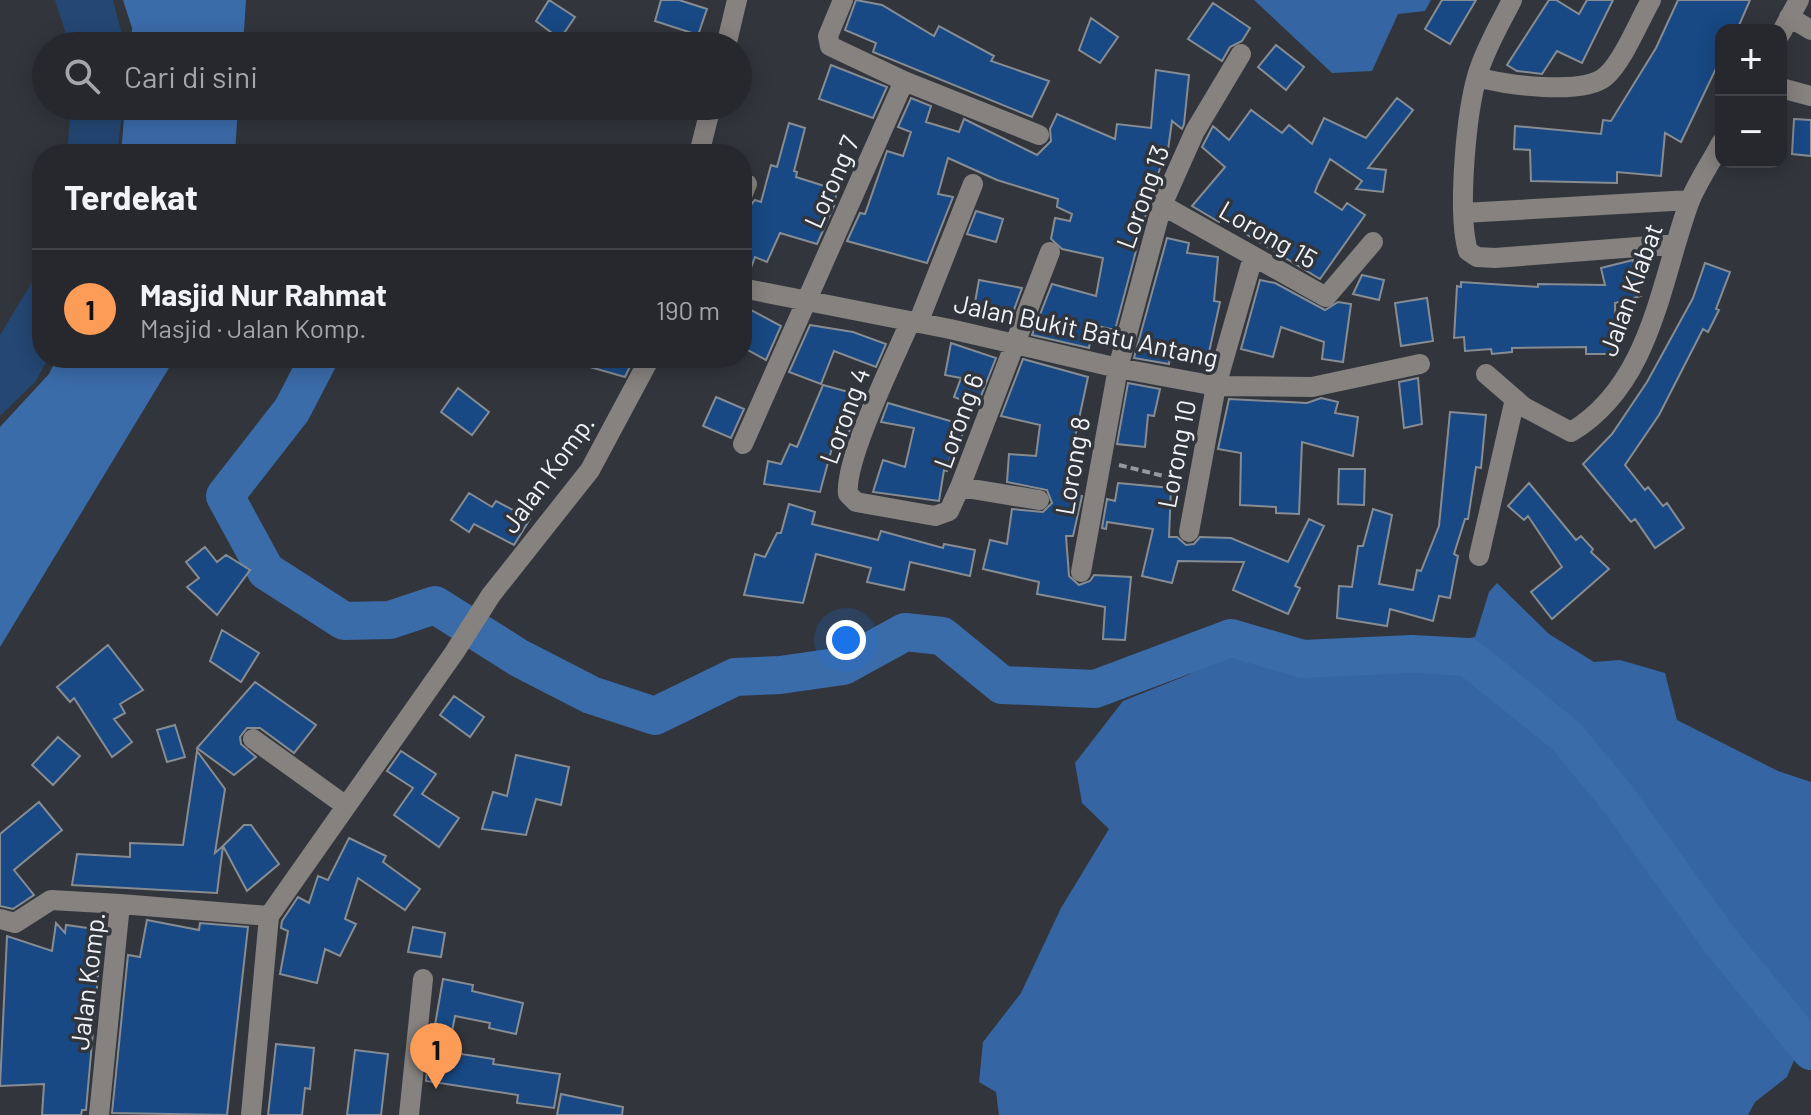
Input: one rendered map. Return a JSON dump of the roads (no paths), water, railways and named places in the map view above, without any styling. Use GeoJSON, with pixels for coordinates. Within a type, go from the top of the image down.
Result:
{"type":"FeatureCollection","features":[{"type":"Feature","properties":{"kind":"street"},"geometry":{"type":"LineString","coordinates":[[729,32],[737,0]]}},
{"type":"Feature","properties":{"kind":"street"},"geometry":{"type":"LineString","coordinates":[[843,0],[828,36],[830,46],[904,81],[1039,135]]}},
{"type":"Feature","properties":{"kind":"street"},"geometry":{"type":"LineString","coordinates":[[1512,0],[1477,77],[1463,213],[1468,251],[1484,259],[1676,244]]}},
{"type":"Feature","properties":{"kind":"street"},"geometry":{"type":"LineString","coordinates":[[1477,77],[1497,83],[1538,86],[1598,82],[1610,72],[1651,0]]}},
{"type":"Feature","properties":{"kind":"street"},"geometry":{"type":"LineString","coordinates":[[1790,17],[1811,30]]}},
{"type":"Feature","properties":{"kind":"street","name":"Lorong 13"},"geometry":{"type":"LineString","coordinates":[[1118,368],[1162,205],[1195,131],[1241,54]]}},
{"type":"Feature","properties":{"kind":"street","name":"Lorong 7"},"geometry":{"type":"LineString","coordinates":[[743,444],[904,81]]}},
{"type":"Feature","properties":{"kind":"street"},"geometry":{"type":"LineString","coordinates":[[1787,90],[1811,96]]}},
{"type":"Feature","properties":{"kind":"street"},"geometry":{"type":"LineString","coordinates":[[702,144],[708,120]]}},
{"type":"Feature","properties":{"kind":"street","name":"Jalan Klabat"},"geometry":{"type":"LineString","coordinates":[[1486,374],[1515,399],[1571,432],[1592,417],[1616,392],[1640,354],[1690,200],[1715,154]]}},
{"type":"Feature","properties":{"kind":"street"},"geometry":{"type":"LineString","coordinates":[[914,322],[973,184]]}},
{"type":"Feature","properties":{"kind":"street"},"geometry":{"type":"LineString","coordinates":[[1463,213],[1690,200]]}},
{"type":"Feature","properties":{"kind":"street","name":"Lorong 15"},"geometry":{"type":"LineString","coordinates":[[1162,205],[1326,297],[1373,242]]}},
{"type":"Feature","properties":{"kind":"street","name":"Lorong 6"},"geometry":{"type":"LineString","coordinates":[[1039,500],[960,487],[1050,252]]}},
{"type":"Feature","properties":{"kind":"street","name":"Lorong 10"},"geometry":{"type":"LineString","coordinates":[[1189,532],[1216,386],[1253,257]]}},
{"type":"Feature","properties":{"kind":"street","name":"Jalan Bukit Batu Antang"},"geometry":{"type":"LineString","coordinates":[[752,290],[1216,386],[1312,387],[1420,364]]}},
{"type":"Feature","properties":{"kind":"street","name":"Lorong 4"},"geometry":{"type":"LineString","coordinates":[[914,322],[873,406],[848,480],[848,494],[856,502],[935,516],[949,511],[960,487]]}},
{"type":"Feature","properties":{"kind":"street","name":"Jalan Komp."},"geometry":{"type":"LineString","coordinates":[[346,806],[532,540],[590,470],[645,368]]}},
{"type":"Feature","properties":{"kind":"street","name":"Lorong 8"},"geometry":{"type":"LineString","coordinates":[[1081,572],[1118,368]]}},
{"type":"Feature","properties":{"kind":"street"},"geometry":{"type":"LineString","coordinates":[[1479,556],[1515,399]]}},
{"type":"Feature","properties":{"kind":"street"},"geometry":{"type":"LineString","coordinates":[[251,1115],[269,916],[346,806],[253,739]]}},
{"type":"Feature","properties":{"kind":"street"},"geometry":{"type":"LineString","coordinates":[[0,919],[15,923],[51,900],[120,904]]}},
{"type":"Feature","properties":{"kind":"street","name":"Jalan Komp."},"geometry":{"type":"LineString","coordinates":[[99,1115],[120,904],[269,916]]}},
{"type":"Feature","properties":{"kind":"street"},"geometry":{"type":"LineString","coordinates":[[409,1115],[423,979]]}},
{"type":"Feature","properties":{"kind":"waterway"},"geometry":{"type":"LineString","coordinates":[[314,368],[292,410],[225,496],[266,571],[344,621],[390,620],[435,605],[519,658],[591,695],[655,716],[735,677],[780,675],[843,666],[905,632],[942,636],[1002,685],[1095,689],[1231,638],[1303,659],[1412,654],[1468,657],[1566,736],[1618,799],[1722,943],[1811,1051]]}},
{"type":"Feature","properties":{"kind":"place","name":"Masjid Nur Rahmat"},"geometry":{"type":"Point","coordinates":[436,1089]}}]}
